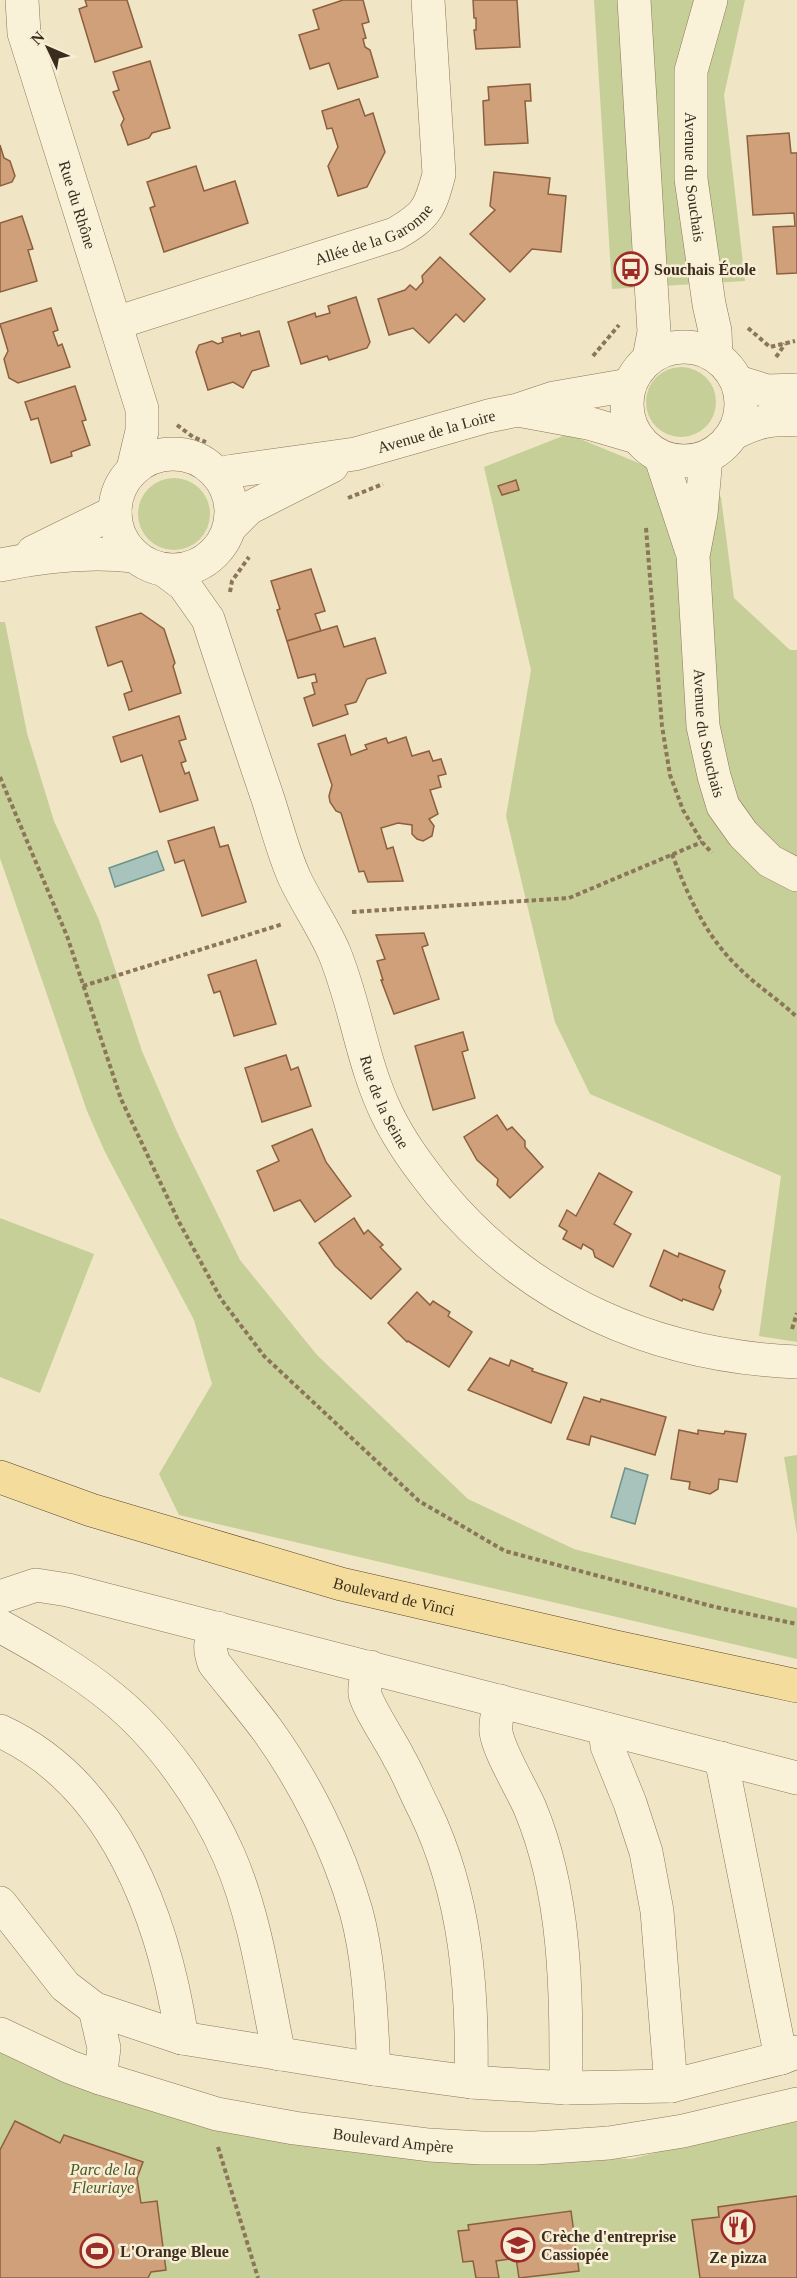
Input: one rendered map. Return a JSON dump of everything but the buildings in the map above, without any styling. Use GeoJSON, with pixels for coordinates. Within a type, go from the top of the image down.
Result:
{"type":"FeatureCollection","features":[{"type":"Feature","properties":{"kind":"main road","name":"Boulevard de Vinci"},"geometry":{"type":"LineString","coordinates":[[0,1477],[91,1510],[341,1584],[797,1686]]}},
{"type":"Feature","properties":{"kind":"street","name":"Rue du Rhône"},"geometry":{"type":"LineString","coordinates":[[22,0],[24,33],[142,409],[141,439],[133,469]]}},
{"type":"Feature","properties":{"kind":"street","name":"Allée de la Garonne"},"geometry":{"type":"LineString","coordinates":[[116,323],[395,234],[419,220],[433,197],[439,174],[428,0]]}},
{"type":"Feature","properties":{"kind":"street"},"geometry":{"type":"LineString","coordinates":[[634,0],[654,332],[649,358]]}},
{"type":"Feature","properties":{"kind":"street","name":"Avenue du Souchais"},"geometry":{"type":"LineString","coordinates":[[711,0],[692,71],[691,178],[715,331],[716,356]]}},
{"type":"Feature","properties":{"kind":"street"},"geometry":{"type":"LineString","coordinates":[[682,346],[700,348],[716,356],[729,367],[738,382],[742,399],[740,416],[734,433],[722,448],[705,457],[683,462],[661,458],[647,449],[636,437],[629,421],[626,403],[629,385],[637,370],[649,358],[664,349],[682,346]]}},
{"type":"Feature","properties":{"kind":"street"},"geometry":{"type":"LineString","coordinates":[[738,382],[767,391],[797,390]]}},
{"type":"Feature","properties":{"kind":"street","name":"Avenue de la Loire"},"geometry":{"type":"LineString","coordinates":[[219,474],[355,454],[554,398],[629,385]]}},
{"type":"Feature","properties":{"kind":"street","name":"Rue du Rhône"},"geometry":{"type":"LineString","coordinates":[[142,409],[195,448]]}},
{"type":"Feature","properties":{"kind":"street","name":"Avenue de la Loire"},"geometry":{"type":"LineString","coordinates":[[518,410],[588,423],[636,437]]}},
{"type":"Feature","properties":{"kind":"street"},"geometry":{"type":"LineString","coordinates":[[734,433],[753,423],[768,420],[797,420]]}},
{"type":"Feature","properties":{"kind":"street"},"geometry":{"type":"LineString","coordinates":[[195,448],[195,458],[219,474],[230,499],[232,513],[230,527],[221,545],[208,559],[187,568],[164,570],[148,565],[134,556],[124,543],[117,528],[115,512],[117,497],[123,482],[133,469],[147,460],[195,448]]}},
{"type":"Feature","properties":{"kind":"street","name":"Avenue de la Loire"},"geometry":{"type":"LineString","coordinates":[[230,527],[249,508],[355,454]]}},
{"type":"Feature","properties":{"kind":"street","name":"Avenue du Souchais"},"geometry":{"type":"LineString","coordinates":[[705,457],[701,514],[693,556],[703,726],[714,776],[723,806],[743,834],[770,861],[797,875]]}},
{"type":"Feature","properties":{"kind":"street","name":"Avenue du Souchais"},"geometry":{"type":"LineString","coordinates":[[661,458],[693,556]]}},
{"type":"Feature","properties":{"kind":"street"},"geometry":{"type":"LineString","coordinates":[[5,564],[115,512]]}},
{"type":"Feature","properties":{"kind":"street"},"geometry":{"type":"LineString","coordinates":[[5,564],[81,554],[110,553],[134,556]]}},
{"type":"Feature","properties":{"kind":"street","name":"Rue de la Seine"},"geometry":{"type":"LineString","coordinates":[[208,559],[208,619]]}},
{"type":"Feature","properties":{"kind":"street","name":"Rue de la Seine"},"geometry":{"type":"LineString","coordinates":[[164,570],[184,585],[208,619],[295,879],[334,953],[349,994],[370,1072],[387,1114],[408,1152],[431,1181],[459,1215],[513,1264],[594,1316],[637,1333],[699,1351],[797,1362]]}},
{"type":"Feature","properties":{"kind":"street"},"geometry":{"type":"LineString","coordinates":[[0,1597],[36,1585],[68,1590],[797,1778]]}},
{"type":"Feature","properties":{"kind":"street"},"geometry":{"type":"LineString","coordinates":[[0,1626],[32,1643],[111,1697],[139,1722],[171,1759],[198,1798],[229,1856],[247,1908],[279,2054]]}},
{"type":"Feature","properties":{"kind":"street"},"geometry":{"type":"LineString","coordinates":[[218,1628],[211,1638],[209,1650],[214,1663],[268,1732],[295,1774],[322,1825],[356,1911],[371,2009],[374,2069]]}},
{"type":"Feature","properties":{"kind":"street"},"geometry":{"type":"LineString","coordinates":[[370,1667],[365,1680],[365,1695],[401,1760],[439,1840],[458,1905],[470,1990],[471,2082]]}},
{"type":"Feature","properties":{"kind":"street"},"geometry":{"type":"LineString","coordinates":[[500,1701],[496,1716],[496,1733],[531,1810],[544,1848],[561,1928],[566,2016],[566,2088]]}},
{"type":"Feature","properties":{"kind":"street"},"geometry":{"type":"LineString","coordinates":[[605,1729],[607,1746],[630,1803],[646,1852],[657,1911],[671,2085]]}},
{"type":"Feature","properties":{"kind":"street"},"geometry":{"type":"LineString","coordinates":[[0,1731],[46,1757],[89,1800],[106,1825],[132,1870],[152,1912],[166,1958],[182,2038]]}},
{"type":"Feature","properties":{"kind":"street"},"geometry":{"type":"LineString","coordinates":[[0,1903],[65,1986],[95,2009],[182,2038],[471,2082],[566,2088],[671,2085],[789,2055],[721,1758]]}},
{"type":"Feature","properties":{"kind":"street"},"geometry":{"type":"LineString","coordinates":[[95,2009],[104,2048],[100,2078]]}},
{"type":"Feature","properties":{"kind":"street","name":"Boulevard Ampère"},"geometry":{"type":"LineString","coordinates":[[0,2034],[70,2067],[217,2114],[377,2140],[482,2148],[535,2148],[609,2143],[683,2132],[797,2104]]}},
{"type":"Feature","properties":{"kind":"path"},"geometry":{"type":"LineString","coordinates":[[741,322],[770,347],[795,341]]}},
{"type":"Feature","properties":{"kind":"path"},"geometry":{"type":"LineString","coordinates":[[174,422],[194,437],[195,448]]}},
{"type":"Feature","properties":{"kind":"path"},"geometry":{"type":"LineString","coordinates":[[338,502],[392,480]]}},
{"type":"Feature","properties":{"kind":"path"},"geometry":{"type":"LineString","coordinates":[[0,777],[67,936],[121,1099],[179,1222],[220,1299],[264,1356],[419,1501],[505,1551],[715,1607],[797,1624]]}},
{"type":"Feature","properties":{"kind":"path"},"geometry":{"type":"LineString","coordinates":[[83,986],[315,914],[569,898],[702,842]]}},
{"type":"Feature","properties":{"kind":"path"},"geometry":{"type":"LineString","coordinates":[[672,854],[688,897],[708,931],[740,969],[797,1017]]}},
{"type":"Feature","properties":{"kind":"path"},"geometry":{"type":"LineString","coordinates":[[217,2114],[216,2138],[258,2278]]}},
{"type":"Feature","properties":{"kind":"green space"},"geometry":{"type":"Polygon","coordinates":[[[594,0],[745,0],[724,95],[745,281],[612,289],[594,0]]]}},
{"type":"Feature","properties":{"kind":"green space"},"geometry":{"type":"Polygon","coordinates":[[[681,367],[694,370],[706,377],[713,389],[716,402],[713,415],[706,427],[694,434],[681,437],[668,434],[656,427],[649,415],[646,402],[649,389],[656,377],[668,370],[681,367]]]}},
{"type":"Feature","properties":{"kind":"green space"},"geometry":{"type":"Polygon","coordinates":[[[568,434],[721,497],[734,598],[790,650],[797,650],[797,1342],[759,1336],[781,1176],[590,1094],[555,1022],[506,816],[531,670],[484,467],[568,434]]]}},
{"type":"Feature","properties":{"kind":"green space"},"geometry":{"type":"Polygon","coordinates":[[[174,478],[194,484],[204,494],[210,514],[204,534],[194,544],[174,550],[154,544],[144,534],[138,514],[144,494],[154,484],[174,478]]]}},
{"type":"Feature","properties":{"kind":"green space"},"geometry":{"type":"Polygon","coordinates":[[[0,622],[5,622],[27,733],[54,821],[99,920],[142,1051],[177,1132],[240,1260],[317,1355],[468,1499],[574,1549],[797,1608],[797,1659],[179,1515],[159,1474],[212,1384],[194,1320],[105,1152],[87,1111],[0,858],[0,622]]]}},
{"type":"Feature","properties":{"kind":"green space"},"geometry":{"type":"Polygon","coordinates":[[[0,1218],[94,1254],[40,1393],[0,1377],[0,1218]]]}},
{"type":"Feature","properties":{"kind":"green space"},"geometry":{"type":"Polygon","coordinates":[[[797,1455],[797,1534],[784,1457],[797,1455]]]}},
{"type":"Feature","properties":{"kind":"green space","name":"Parc de la Fleuriaye"},"geometry":{"type":"Polygon","coordinates":[[[0,2036],[295,2144],[631,2159],[797,2117],[797,2278],[0,2278],[0,2036]]]}},
{"type":"Feature","properties":{"kind":"water"},"geometry":{"type":"Polygon","coordinates":[[[157,851],[164,870],[115,887],[109,868],[157,851]]]}},
{"type":"Feature","properties":{"kind":"water"},"geometry":{"type":"Polygon","coordinates":[[[625,1468],[648,1475],[635,1524],[611,1517],[625,1468]]]}},
{"type":"Feature","properties":{"kind":"place","name":"Souchais École"},"geometry":{"type":"Point","coordinates":[631,269]}},
{"type":"Feature","properties":{"kind":"place","name":"Ze pizza"},"geometry":{"type":"Point","coordinates":[738,2227]}},
{"type":"Feature","properties":{"kind":"place","name":"Crèche d'entreprise Cassiopée"},"geometry":{"type":"Point","coordinates":[518,2245]}},
{"type":"Feature","properties":{"kind":"place","name":"L'Orange Bleue"},"geometry":{"type":"Point","coordinates":[97,2251]}}]}
